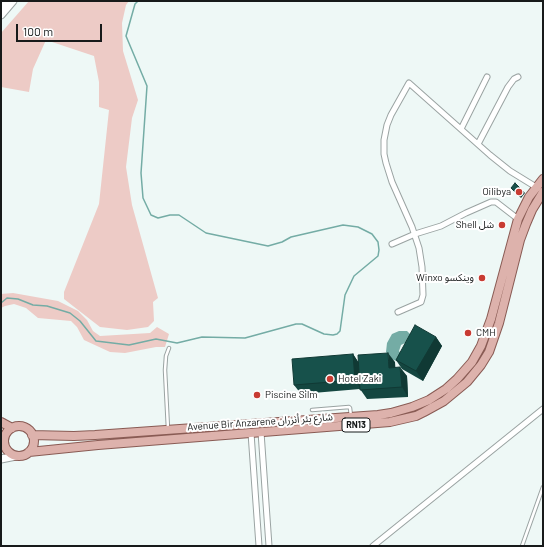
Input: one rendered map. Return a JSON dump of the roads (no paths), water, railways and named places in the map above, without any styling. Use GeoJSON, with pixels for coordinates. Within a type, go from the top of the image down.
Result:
{"type":"FeatureCollection","features":[{"type":"Feature","properties":{"kind":"main road"},"geometry":{"type":"LineString","coordinates":[[1,7],[6,1]]}},
{"type":"Feature","properties":{"kind":"main road"},"geometry":{"type":"LineString","coordinates":[[1,15],[13,1]]}},
{"type":"Feature","properties":{"kind":"main road","name":"Avenue Bir Anzarene شارع بئر أنزران"},"geometry":{"type":"LineString","coordinates":[[32,435],[74,436],[352,417],[391,413],[412,407],[435,397],[464,372],[481,346],[486,334],[518,219],[536,187],[543,179]]}},
{"type":"Feature","properties":{"kind":"main road","name":"Avenue Bir Anzarene شارع بئر أنزران"},"geometry":{"type":"LineString","coordinates":[[29,452],[98,445],[390,422],[424,412],[456,392],[474,373],[489,352],[499,323],[520,240],[532,210],[543,192]]}},
{"type":"Feature","properties":{"kind":"main road","name":"RN13"},"geometry":{"type":"LineString","coordinates":[[1,422],[12,428],[20,426],[23,427],[32,435]]}},
{"type":"Feature","properties":{"kind":"main road"},"geometry":{"type":"LineString","coordinates":[[261,423],[261,432]]}},
{"type":"Feature","properties":{"kind":"main road"},"geometry":{"type":"LineString","coordinates":[[250,424],[251,433]]}},
{"type":"Feature","properties":{"kind":"main road"},"geometry":{"type":"LineString","coordinates":[[12,428],[7,432],[3,441],[8,451],[16,456]]}},
{"type":"Feature","properties":{"kind":"main road"},"geometry":{"type":"LineString","coordinates":[[29,452],[33,446],[32,435]]}},
{"type":"Feature","properties":{"kind":"main road","name":"RN13"},"geometry":{"type":"LineString","coordinates":[[16,456],[22,456],[29,452]]}},
{"type":"Feature","properties":{"kind":"main road"},"geometry":{"type":"LineString","coordinates":[[1,459],[16,456]]}},
{"type":"Feature","properties":{"kind":"street"},"geometry":{"type":"LineString","coordinates":[[461,129],[487,77]]}},
{"type":"Feature","properties":{"kind":"street"},"geometry":{"type":"LineString","coordinates":[[478,144],[512,80],[518,77]]}},
{"type":"Feature","properties":{"kind":"street"},"geometry":{"type":"LineString","coordinates":[[398,312],[419,304],[423,299],[422,267],[415,234],[392,182],[384,154],[384,140],[387,126],[391,115],[409,82],[510,171],[536,187]]}},
{"type":"Feature","properties":{"kind":"street"},"geometry":{"type":"LineString","coordinates":[[392,244],[415,234],[441,226],[491,202],[496,202],[518,219]]}},
{"type":"Feature","properties":{"kind":"street"},"geometry":{"type":"LineString","coordinates":[[373,546],[543,409]]}},
{"type":"Feature","properties":{"kind":"street"},"geometry":{"type":"LineString","coordinates":[[261,432],[269,546]]}},
{"type":"Feature","properties":{"kind":"street"},"geometry":{"type":"LineString","coordinates":[[251,433],[259,546]]}},
{"type":"Feature","properties":{"kind":"lane"},"geometry":{"type":"LineString","coordinates":[[168,430],[165,370],[166,356],[169,348]]}},
{"type":"Feature","properties":{"kind":"lane"},"geometry":{"type":"LineString","coordinates":[[312,410],[350,407],[352,417]]}},
{"type":"Feature","properties":{"kind":"lane"},"geometry":{"type":"LineString","coordinates":[[522,546],[543,487]]}},
{"type":"Feature","properties":{"kind":"water"},"geometry":{"type":"Polygon","coordinates":[[[399,331],[407,331],[411,335],[405,343],[401,345],[399,351],[403,356],[398,362],[392,359],[386,352],[387,343],[392,334],[399,331]]]}},
{"type":"Feature","properties":{"kind":"waterway"},"geometry":{"type":"LineString","coordinates":[[1,303],[7,298],[18,299],[33,305],[47,306],[70,313],[80,321],[96,341],[129,345],[156,339],[177,343],[202,337],[245,338],[296,324],[302,324],[324,334],[333,335],[340,331],[345,295],[354,276],[378,256],[378,242],[372,234],[358,227],[343,225],[291,237],[282,242],[268,246],[206,233],[179,215],[170,215],[158,218],[151,215],[143,198],[141,173],[147,86],[126,36],[135,4],[138,1]]}},
{"type":"Feature","properties":{"kind":"place","name":"Oilibya"},"geometry":{"type":"Point","coordinates":[519,192]}},
{"type":"Feature","properties":{"kind":"place","name":"Shell شل"},"geometry":{"type":"Point","coordinates":[502,225]}},
{"type":"Feature","properties":{"kind":"place","name":"Winxo وينكسو"},"geometry":{"type":"Point","coordinates":[482,278]}},
{"type":"Feature","properties":{"kind":"place","name":"CMH"},"geometry":{"type":"Point","coordinates":[468,333]}},
{"type":"Feature","properties":{"kind":"place","name":"Hotel Zaki"},"geometry":{"type":"Point","coordinates":[330,379]}},
{"type":"Feature","properties":{"kind":"place","name":"Piscine Silm"},"geometry":{"type":"Point","coordinates":[257,395]}}]}
